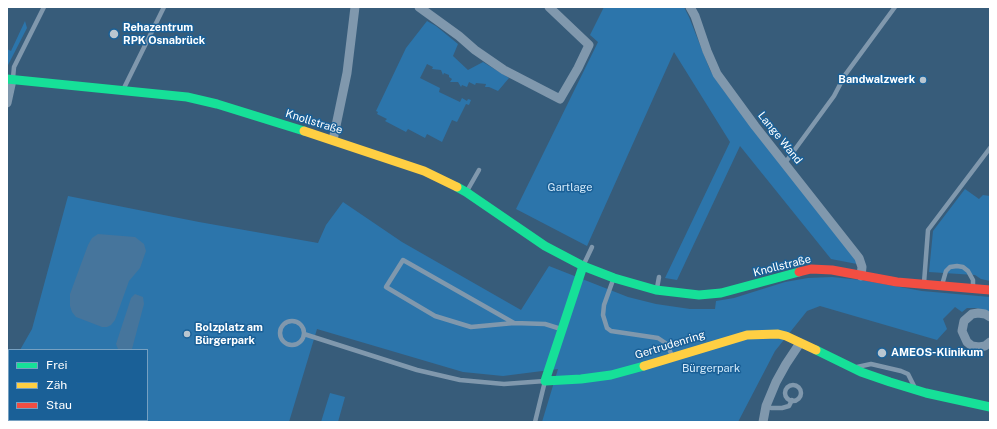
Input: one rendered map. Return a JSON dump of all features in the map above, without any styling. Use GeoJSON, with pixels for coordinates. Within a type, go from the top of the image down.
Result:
{"type":"FeatureCollection","features":[{"type":"Feature","properties":{"kind":"street"},"geometry":{"type":"LineString","coordinates":[[334,140],[347,73],[354,7]]}},
{"type":"Feature","properties":{"kind":"street"},"geometry":{"type":"LineString","coordinates":[[419,7],[459,36],[475,50],[504,70],[560,99],[589,45],[549,7]]}},
{"type":"Feature","properties":{"kind":"street","name":"Lange Wand"},"geometry":{"type":"LineString","coordinates":[[690,7],[717,74],[755,126],[859,258],[862,267],[861,276]]}},
{"type":"Feature","properties":{"kind":"street","name":"Knollstraße"},"geometry":{"type":"LineString","coordinates":[[10,80],[187,97],[217,104],[334,140],[424,171],[466,192],[545,246],[583,266],[614,278],[656,290],[699,295],[721,293],[811,269],[832,270],[897,282],[990,290]]}},
{"type":"Feature","properties":{"kind":"street"},"geometry":{"type":"LineString","coordinates":[[7,103],[10,80]]}},
{"type":"Feature","properties":{"kind":"street"},"geometry":{"type":"LineString","coordinates":[[545,381],[583,266]]}},
{"type":"Feature","properties":{"kind":"street"},"geometry":{"type":"LineString","coordinates":[[990,317],[985,314],[972,314],[964,321],[962,331],[967,342],[972,346],[985,346],[990,342]]}},
{"type":"Feature","properties":{"kind":"street","name":"Gertrudenring"},"geometry":{"type":"LineString","coordinates":[[545,381],[581,379],[611,375],[747,335],[778,334],[833,357],[854,368],[890,382],[915,390],[990,407]]}},
{"type":"Feature","properties":{"kind":"street"},"geometry":{"type":"LineString","coordinates":[[763,422],[766,406],[781,371],[800,343]]}},
{"type":"Feature","properties":{"kind":"lane"},"geometry":{"type":"LineString","coordinates":[[10,80],[14,67],[44,7]]}},
{"type":"Feature","properties":{"kind":"lane"},"geometry":{"type":"LineString","coordinates":[[122,91],[164,7]]}},
{"type":"Feature","properties":{"kind":"lane"},"geometry":{"type":"LineString","coordinates":[[785,163],[834,96],[846,75],[895,7]]}},
{"type":"Feature","properties":{"kind":"lane"},"geometry":{"type":"LineString","coordinates":[[924,284],[928,230],[990,148]]}},
{"type":"Feature","properties":{"kind":"lane"},"geometry":{"type":"LineString","coordinates":[[466,192],[479,170]]}},
{"type":"Feature","properties":{"kind":"lane"},"geometry":{"type":"LineString","coordinates":[[583,266],[592,247]]}},
{"type":"Feature","properties":{"kind":"lane"},"geometry":{"type":"LineString","coordinates":[[514,323],[402,260],[386,287],[435,316],[470,327],[514,323],[545,324],[562,329]]}},
{"type":"Feature","properties":{"kind":"lane"},"geometry":{"type":"LineString","coordinates":[[942,285],[946,271],[950,267],[957,266],[963,267],[968,271],[973,280],[973,288]]}},
{"type":"Feature","properties":{"kind":"lane"},"geometry":{"type":"LineString","coordinates":[[656,290],[659,277]]}},
{"type":"Feature","properties":{"kind":"lane"},"geometry":{"type":"LineString","coordinates":[[614,278],[604,305],[603,315],[607,328],[611,331],[658,338],[667,344],[673,357]]}},
{"type":"Feature","properties":{"kind":"lane"},"geometry":{"type":"LineString","coordinates":[[294,321],[300,324],[304,334],[303,338],[298,343],[291,345],[284,342],[280,331],[286,322],[294,321]]}},
{"type":"Feature","properties":{"kind":"lane"},"geometry":{"type":"LineString","coordinates":[[304,334],[417,370],[460,380],[504,384],[545,381],[535,422]]}},
{"type":"Feature","properties":{"kind":"lane"},"geometry":{"type":"LineString","coordinates":[[854,368],[871,364],[902,371],[908,374],[915,390]]}},
{"type":"Feature","properties":{"kind":"lane"},"geometry":{"type":"LineString","coordinates":[[766,406],[772,408],[782,408],[789,406],[792,400]]}},
{"type":"Feature","properties":{"kind":"green space","name":"Gartlage"},"geometry":{"type":"Polygon","coordinates":[[[604,7],[684,7],[710,70],[724,91],[856,258],[857,264],[831,259],[740,146],[677,280],[665,278],[730,142],[674,52],[587,246],[516,209],[598,42],[590,35],[604,7]]]}},
{"type":"Feature","properties":{"kind":"green space"},"geometry":{"type":"Polygon","coordinates":[[[25,21],[27,28],[7,67],[7,49],[11,51],[25,21]]]}},
{"type":"Feature","properties":{"kind":"green space"},"geometry":{"type":"Polygon","coordinates":[[[427,21],[436,26],[458,44],[453,56],[468,70],[483,62],[509,78],[498,91],[485,87],[486,84],[476,83],[475,85],[469,82],[467,87],[462,85],[461,87],[458,82],[450,82],[452,79],[449,75],[444,73],[443,75],[441,70],[432,69],[433,67],[427,64],[420,78],[440,88],[439,92],[460,102],[462,98],[467,101],[468,99],[471,100],[469,105],[466,104],[457,122],[452,120],[442,142],[427,134],[425,138],[408,129],[406,132],[385,121],[387,119],[377,114],[378,112],[376,111],[406,48],[427,21]]]}},
{"type":"Feature","properties":{"kind":"green space"},"geometry":{"type":"Polygon","coordinates":[[[965,189],[979,199],[983,195],[990,196],[990,281],[981,279],[975,275],[929,272],[933,231],[965,189]]]}},
{"type":"Feature","properties":{"kind":"green space","name":"Bürgerpark"},"geometry":{"type":"Polygon","coordinates":[[[68,196],[199,222],[318,243],[326,225],[343,202],[402,242],[521,310],[549,266],[628,297],[656,304],[690,309],[715,309],[716,301],[734,298],[785,282],[808,278],[832,277],[861,280],[922,291],[990,297],[990,313],[976,308],[967,308],[962,312],[955,307],[943,319],[947,329],[937,340],[820,306],[807,311],[775,351],[738,422],[542,422],[558,369],[503,376],[463,372],[317,329],[289,422],[7,422],[8,370],[8,421],[148,421],[148,349],[21,349],[32,329],[68,196]]]}},
{"type":"Feature","properties":{"kind":"green space"},"geometry":{"type":"Polygon","coordinates":[[[330,393],[345,397],[338,422],[321,422],[330,393]]]}},
{"type":"Feature","properties":{"kind":"shaded area"},"geometry":{"type":"Polygon","coordinates":[[[98,234],[135,237],[144,244],[146,251],[140,268],[129,281],[115,320],[107,327],[102,327],[76,317],[70,306],[70,294],[88,245],[92,238],[98,234]]]}},
{"type":"Feature","properties":{"kind":"shaded area"},"geometry":{"type":"Polygon","coordinates":[[[135,294],[143,297],[144,304],[132,349],[118,349],[116,344],[131,298],[135,294]]]}},
{"type":"Feature","properties":{"kind":"traffic: fast"},"geometry":{"type":"LineString","coordinates":[[7,79],[187,97],[217,104],[304,131]]}},
{"type":"Feature","properties":{"kind":"traffic: fast"},"geometry":{"type":"LineString","coordinates":[[457,187],[545,246],[583,266],[614,278],[656,290],[699,295],[721,293],[799,272]]}},
{"type":"Feature","properties":{"kind":"traffic: fast"},"geometry":{"type":"LineString","coordinates":[[583,266],[545,381],[581,379],[611,375],[644,366]]}},
{"type":"Feature","properties":{"kind":"traffic: fast"},"geometry":{"type":"LineString","coordinates":[[816,350],[861,372],[890,382],[926,393],[990,407]]}},
{"type":"Feature","properties":{"kind":"traffic: slow"},"geometry":{"type":"LineString","coordinates":[[304,131],[424,171],[457,187]]}},
{"type":"Feature","properties":{"kind":"traffic: slow"},"geometry":{"type":"LineString","coordinates":[[644,366],[747,335],[778,334],[786,336],[816,350]]}},
{"type":"Feature","properties":{"kind":"traffic: jam"},"geometry":{"type":"LineString","coordinates":[[799,272],[811,269],[832,270],[897,282],[990,290]]}},
{"type":"Feature","properties":{"kind":"place","name":"Rehazentrum RPK Osnabrück"},"geometry":{"type":"Point","coordinates":[114,34]}},
{"type":"Feature","properties":{"kind":"place","name":"Bandwalzwerk"},"geometry":{"type":"Point","coordinates":[923,80]}},
{"type":"Feature","properties":{"kind":"place","name":"Bolzplatz am Bürgerpark"},"geometry":{"type":"Point","coordinates":[187,334]}},
{"type":"Feature","properties":{"kind":"place","name":"AMEOS-Klinikum"},"geometry":{"type":"Point","coordinates":[882,353]}}]}
